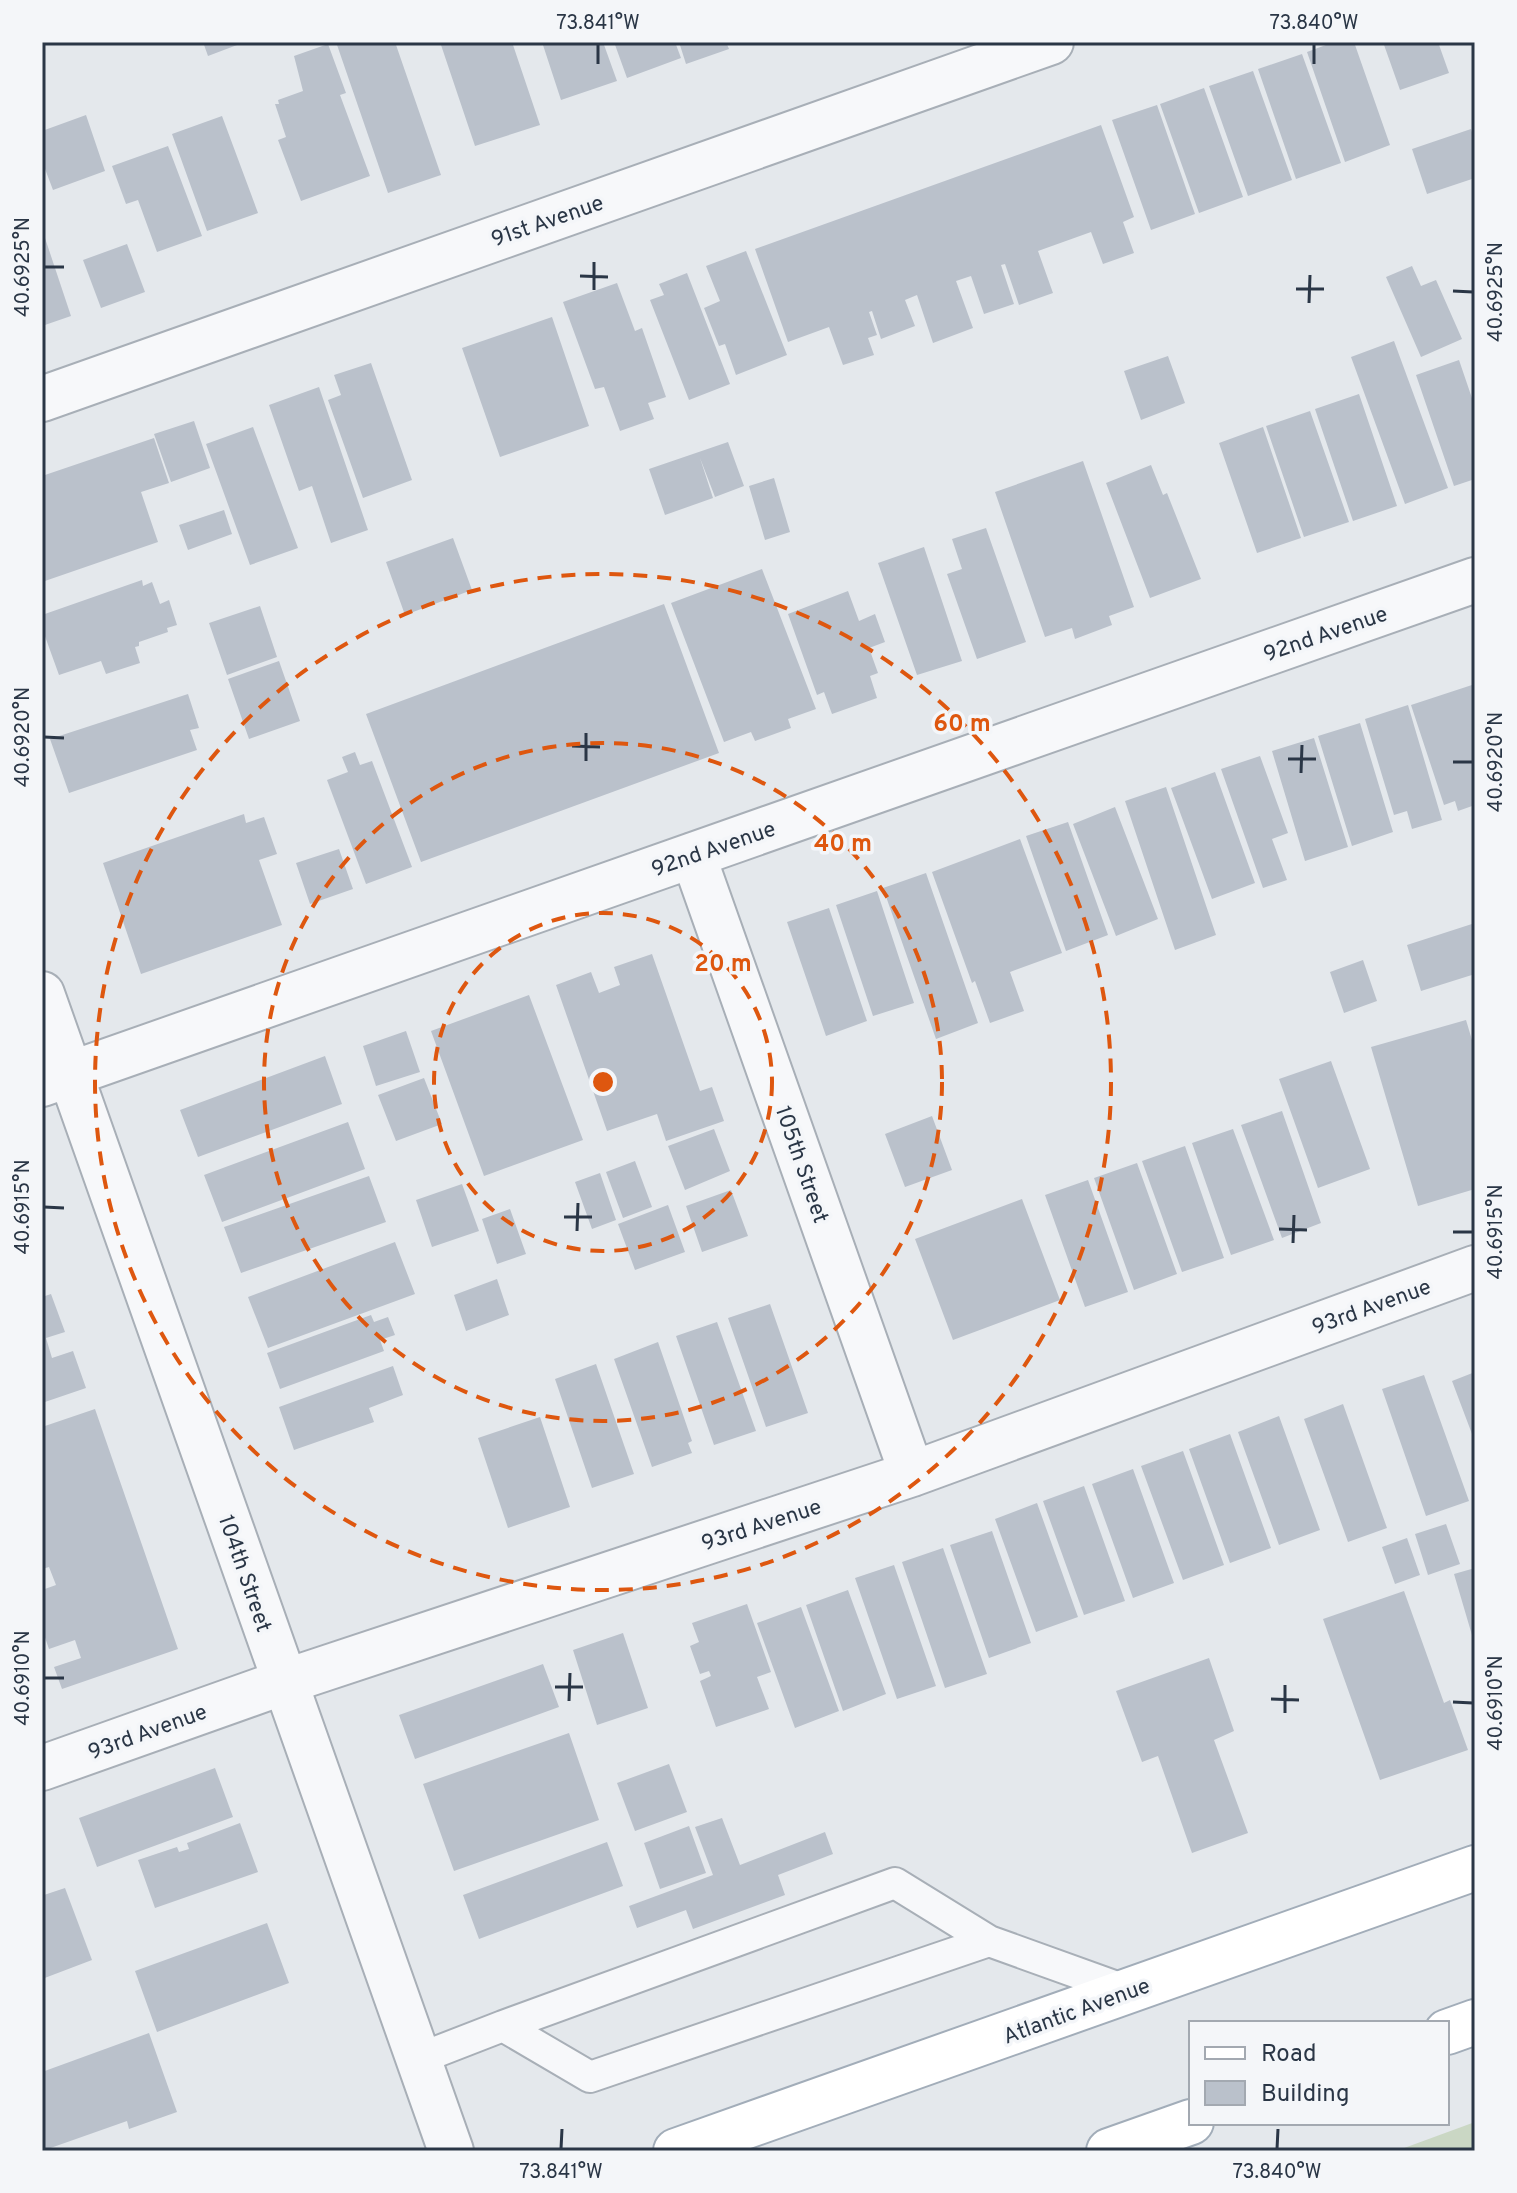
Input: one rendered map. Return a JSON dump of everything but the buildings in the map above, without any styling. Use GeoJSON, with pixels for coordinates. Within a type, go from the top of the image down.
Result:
{"type":"FeatureCollection","features":[{"type":"Feature","properties":{"kind":"main road","name":"Atlantic Avenue"},"geometry":{"type":"LineString","coordinates":[[676,2151],[1475,1868]]}},
{"type":"Feature","properties":{"kind":"main road"},"geometry":{"type":"LineString","coordinates":[[1449,2031],[1475,2022]]}},
{"type":"Feature","properties":{"kind":"main road"},"geometry":{"type":"LineString","coordinates":[[1109,2151],[1189,2123]]}},
{"type":"Feature","properties":{"kind":"street","name":"91st Avenue"},"geometry":{"type":"LineString","coordinates":[[42,399],[1051,42]]}},
{"type":"Feature","properties":{"kind":"street","name":"92nd Avenue"},"geometry":{"type":"LineString","coordinates":[[56,1078],[1475,580]]}},
{"type":"Feature","properties":{"kind":"street","name":"105th Street"},"geometry":{"type":"LineString","coordinates":[[693,855],[912,1474]]}},
{"type":"Feature","properties":{"kind":"street","name":"104th Street"},"geometry":{"type":"LineString","coordinates":[[42,994],[56,1078],[284,1682],[451,2151]]}},
{"type":"Feature","properties":{"kind":"street","name":"93rd Avenue"},"geometry":{"type":"LineString","coordinates":[[42,1768],[284,1682],[912,1474],[1475,1268]]}},
{"type":"Feature","properties":{"kind":"lane"},"geometry":{"type":"LineString","coordinates":[[418,2059],[895,1883],[989,1941],[1128,1991]]}},
{"type":"Feature","properties":{"kind":"lane"},"geometry":{"type":"LineString","coordinates":[[503,2026],[590,2077],[989,1941]]}},
{"type":"Feature","properties":{"kind":"green space"},"geometry":{"type":"Polygon","coordinates":[[[1475,2122],[1475,2151],[1396,2151],[1475,2122]]]}}]}
